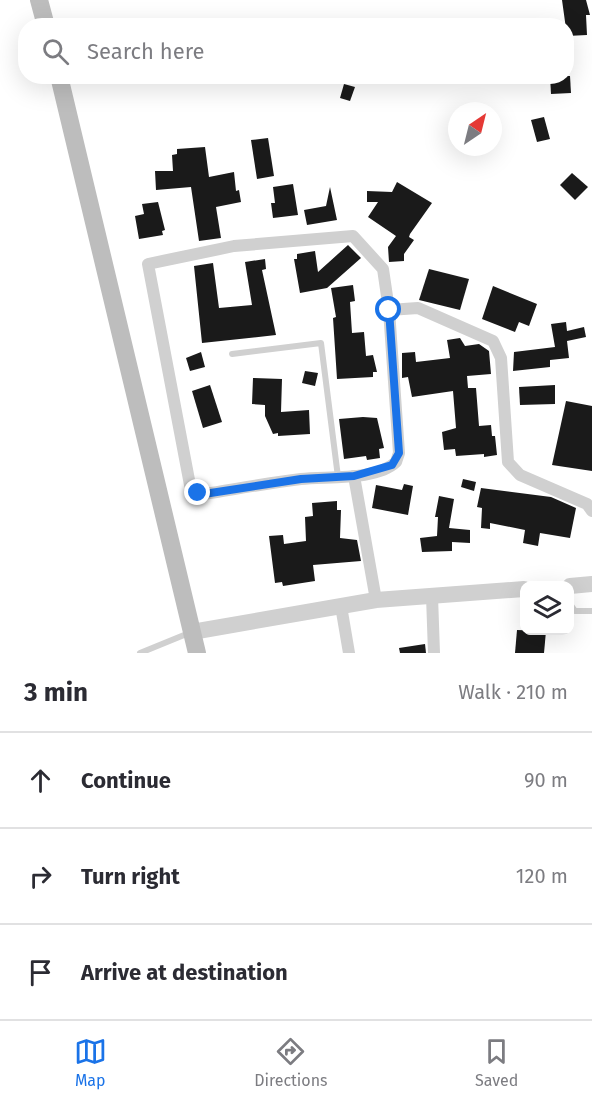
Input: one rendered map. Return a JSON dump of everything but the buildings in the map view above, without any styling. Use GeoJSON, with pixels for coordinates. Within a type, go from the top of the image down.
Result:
{"type":"FeatureCollection","features":[{"type":"Feature","properties":{"kind":"main road"},"geometry":{"type":"LineString","coordinates":[[39,0],[44,18]]}},
{"type":"Feature","properties":{"kind":"main road"},"geometry":{"type":"LineString","coordinates":[[61,84],[196,653]]}},
{"type":"Feature","properties":{"kind":"street"},"geometry":{"type":"LineString","coordinates":[[352,236],[383,269],[389,310],[398,457],[388,468],[354,476],[301,479],[204,494],[193,490],[190,485],[148,264],[234,246],[352,236]]}},
{"type":"Feature","properties":{"kind":"street"},"geometry":{"type":"LineString","coordinates":[[389,310],[418,308],[493,341],[501,358],[508,462],[520,475],[587,504],[592,511]]}},
{"type":"Feature","properties":{"kind":"street"},"geometry":{"type":"LineString","coordinates":[[354,476],[376,600]]}},
{"type":"Feature","properties":{"kind":"street"},"geometry":{"type":"LineString","coordinates":[[574,586],[592,584]]}},
{"type":"Feature","properties":{"kind":"street"},"geometry":{"type":"LineString","coordinates":[[192,632],[376,600],[520,589]]}},
{"type":"Feature","properties":{"kind":"street"},"geometry":{"type":"LineString","coordinates":[[432,596],[434,653]]}},
{"type":"Feature","properties":{"kind":"street"},"geometry":{"type":"LineString","coordinates":[[341,606],[349,653]]}},
{"type":"Feature","properties":{"kind":"lane"},"geometry":{"type":"LineString","coordinates":[[232,354],[321,343],[338,477]]}},
{"type":"Feature","properties":{"kind":"lane"},"geometry":{"type":"LineString","coordinates":[[574,610],[592,611]]}},
{"type":"Feature","properties":{"kind":"lane"},"geometry":{"type":"LineString","coordinates":[[140,653],[192,632]]}},
{"type":"Feature","properties":{"kind":"route"},"geometry":{"type":"LineString","coordinates":[[198,493],[301,479],[354,476],[383,470],[396,462],[399,453],[389,310]]}}]}
